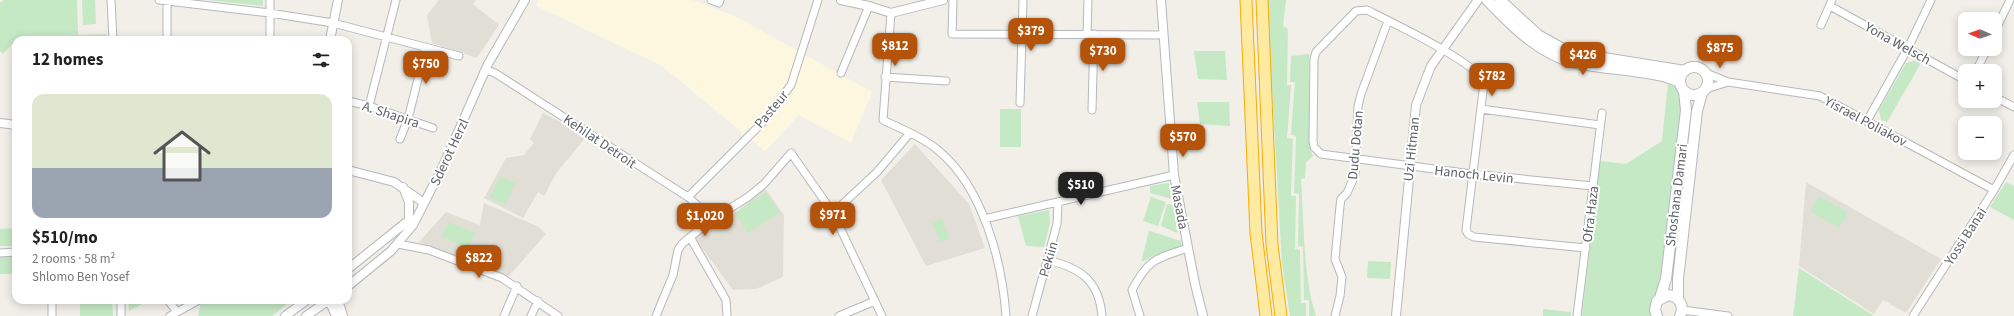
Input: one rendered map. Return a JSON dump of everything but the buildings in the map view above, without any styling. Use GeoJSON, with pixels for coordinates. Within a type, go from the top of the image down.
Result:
{"type":"FeatureCollection","features":[{"type":"Feature","properties":{"kind":"highway"},"geometry":{"type":"LineString","coordinates":[[1246,0],[1256,234],[1266,316]]}},
{"type":"Feature","properties":{"kind":"highway"},"geometry":{"type":"LineString","coordinates":[[1262,0],[1272,245],[1281,316]]}},
{"type":"Feature","properties":{"kind":"main road"},"geometry":{"type":"LineString","coordinates":[[1487,0],[1532,43],[1559,58],[1589,66],[1667,77],[1682,87],[1695,95],[1704,91],[1708,81],[1706,73],[1698,68],[1689,68],[1682,74],[1682,87]]}},
{"type":"Feature","properties":{"kind":"main road"},"geometry":{"type":"LineString","coordinates":[[1500,0],[1538,35],[1563,49],[1591,56],[1685,71]]}},
{"type":"Feature","properties":{"kind":"main road","name":"Shoshana Damari"},"geometry":{"type":"LineString","coordinates":[[1657,316],[1655,306],[1660,298],[1666,279],[1686,116],[1686,103],[1682,87]]}},
{"type":"Feature","properties":{"kind":"main road","name":"Shoshana Damari"},"geometry":{"type":"LineString","coordinates":[[1681,313],[1678,299],[1678,279],[1697,111],[1704,91]]}},
{"type":"Feature","properties":{"kind":"main road"},"geometry":{"type":"LineString","coordinates":[[1660,298],[1672,295],[1678,299]]}},
{"type":"Feature","properties":{"kind":"street"},"geometry":{"type":"LineString","coordinates":[[111,0],[113,36]]}},
{"type":"Feature","properties":{"kind":"street"},"geometry":{"type":"LineString","coordinates":[[167,36],[164,0],[270,13],[333,23],[459,56]]}},
{"type":"Feature","properties":{"kind":"street"},"geometry":{"type":"LineString","coordinates":[[270,0],[270,36]]}},
{"type":"Feature","properties":{"kind":"street"},"geometry":{"type":"LineString","coordinates":[[331,36],[338,0]]}},
{"type":"Feature","properties":{"kind":"street"},"geometry":{"type":"LineString","coordinates":[[369,106],[396,0]]}},
{"type":"Feature","properties":{"kind":"street","name":"Sderot Herzl"},"geometry":{"type":"LineString","coordinates":[[352,283],[398,244],[413,225],[443,166],[484,72],[525,0]]}},
{"type":"Feature","properties":{"kind":"street"},"geometry":{"type":"LineString","coordinates":[[711,0],[719,3],[720,0]]}},
{"type":"Feature","properties":{"kind":"street","name":"Pasteur"},"geometry":{"type":"LineString","coordinates":[[688,197],[735,148],[763,122],[791,85],[818,0]]}},
{"type":"Feature","properties":{"kind":"street"},"geometry":{"type":"LineString","coordinates":[[844,0],[891,13],[938,1]]}},
{"type":"Feature","properties":{"kind":"street"},"geometry":{"type":"LineString","coordinates":[[953,0],[952,34],[1163,35]]}},
{"type":"Feature","properties":{"kind":"street"},"geometry":{"type":"LineString","coordinates":[[1020,103],[1023,0]]}},
{"type":"Feature","properties":{"kind":"street"},"geometry":{"type":"LineString","coordinates":[[1088,0],[1092,110]]}},
{"type":"Feature","properties":{"kind":"street","name":"Masada"},"geometry":{"type":"LineString","coordinates":[[1161,0],[1174,175],[1203,316]]}},
{"type":"Feature","properties":{"kind":"street","name":"Uzi Hitman"},"geometry":{"type":"LineString","coordinates":[[1396,316],[1413,121],[1420,92],[1431,66],[1478,0]]}},
{"type":"Feature","properties":{"kind":"street"},"geometry":{"type":"LineString","coordinates":[[1867,121],[1908,48],[1931,0]]}},
{"type":"Feature","properties":{"kind":"street"},"geometry":{"type":"LineString","coordinates":[[2002,17],[2010,0]]}},
{"type":"Feature","properties":{"kind":"street"},"geometry":{"type":"LineString","coordinates":[[1821,25],[1831,3]]}},
{"type":"Feature","properties":{"kind":"street","name":"Yona Welsch"},"geometry":{"type":"LineString","coordinates":[[1831,3],[1958,76]]}},
{"type":"Feature","properties":{"kind":"street"},"geometry":{"type":"LineString","coordinates":[[840,73],[869,6]]}},
{"type":"Feature","properties":{"kind":"street","name":"Hanoch Levin"},"geometry":{"type":"LineString","coordinates":[[1388,21],[1367,10],[1356,11],[1316,52],[1314,59],[1314,147],[1321,154],[1326,156],[1355,158],[1472,174],[1593,186]]}},
{"type":"Feature","properties":{"kind":"street"},"geometry":{"type":"LineString","coordinates":[[891,13],[885,77],[883,120],[910,133],[937,149],[949,160],[969,187],[984,219],[999,270],[1006,316]]}},
{"type":"Feature","properties":{"kind":"street"},"geometry":{"type":"LineString","coordinates":[[1388,21],[1442,49],[1483,77],[1466,230],[1468,234],[1474,237],[1586,248]]}},
{"type":"Feature","properties":{"kind":"street","name":"Dudu Dotan"},"geometry":{"type":"LineString","coordinates":[[1335,316],[1340,296],[1342,277],[1335,259],[1341,199],[1347,193],[1355,175],[1358,106],[1361,94],[1388,21]]}},
{"type":"Feature","properties":{"kind":"street"},"geometry":{"type":"LineString","coordinates":[[400,139],[408,119],[426,47]]}},
{"type":"Feature","properties":{"kind":"street","name":"Kehilat Detroit"},"geometry":{"type":"LineString","coordinates":[[484,72],[494,72],[688,197],[697,205],[709,221]]}},
{"type":"Feature","properties":{"kind":"street","name":"Yisrael Poliakov"},"geometry":{"type":"LineString","coordinates":[[1706,73],[1728,82],[1814,94],[1829,100],[1994,190]]}},
{"type":"Feature","properties":{"kind":"street"},"geometry":{"type":"LineString","coordinates":[[885,77],[946,81]]}},
{"type":"Feature","properties":{"kind":"street","name":"Yisrael Poliakov"},"geometry":{"type":"LineString","coordinates":[[1704,91],[1728,82]]}},
{"type":"Feature","properties":{"kind":"street"},"geometry":{"type":"LineString","coordinates":[[2002,101],[2014,107]]}},
{"type":"Feature","properties":{"kind":"street","name":"A. Shapira"},"geometry":{"type":"LineString","coordinates":[[352,102],[369,106],[433,128]]}},
{"type":"Feature","properties":{"kind":"street"},"geometry":{"type":"LineString","coordinates":[[1480,109],[1600,125]]}},
{"type":"Feature","properties":{"kind":"street","name":"Ofra Haza"},"geometry":{"type":"LineString","coordinates":[[1577,316],[1602,113]]}},
{"type":"Feature","properties":{"kind":"street"},"geometry":{"type":"LineString","coordinates":[[0,123],[12,124]]}},
{"type":"Feature","properties":{"kind":"street"},"geometry":{"type":"LineString","coordinates":[[833,213],[878,172],[910,133]]}},
{"type":"Feature","properties":{"kind":"street"},"geometry":{"type":"LineString","coordinates":[[656,316],[673,275],[678,250],[690,237],[709,221],[748,197],[764,184],[791,153],[833,213],[882,316]]}},
{"type":"Feature","properties":{"kind":"street","name":"Yossi Banai"},"geometry":{"type":"LineString","coordinates":[[1913,316],[1994,190],[2014,155]]}},
{"type":"Feature","properties":{"kind":"street"},"geometry":{"type":"LineString","coordinates":[[352,171],[394,182],[424,203]]}},
{"type":"Feature","properties":{"kind":"street"},"geometry":{"type":"LineString","coordinates":[[984,219],[1174,175]]}},
{"type":"Feature","properties":{"kind":"street"},"geometry":{"type":"LineString","coordinates":[[352,264],[409,220],[409,205],[403,187]]}},
{"type":"Feature","properties":{"kind":"street","name":"Pekiin"},"geometry":{"type":"LineString","coordinates":[[1032,316],[1058,224],[1058,202]]}},
{"type":"Feature","properties":{"kind":"street"},"geometry":{"type":"LineString","coordinates":[[690,237],[726,300],[727,316]]}},
{"type":"Feature","properties":{"kind":"street"},"geometry":{"type":"LineString","coordinates":[[398,244],[429,250],[502,278],[517,286],[558,316]]}},
{"type":"Feature","properties":{"kind":"street"},"geometry":{"type":"LineString","coordinates":[[1140,316],[1132,290],[1141,274],[1155,259],[1188,248]]}},
{"type":"Feature","properties":{"kind":"street"},"geometry":{"type":"LineString","coordinates":[[0,253],[12,252]]}},
{"type":"Feature","properties":{"kind":"street"},"geometry":{"type":"LineString","coordinates":[[1048,260],[1066,265],[1087,277],[1097,294],[1102,316]]}},
{"type":"Feature","properties":{"kind":"street"},"geometry":{"type":"LineString","coordinates":[[504,316],[517,286]]}},
{"type":"Feature","properties":{"kind":"street"},"geometry":{"type":"LineString","coordinates":[[531,316],[538,301]]}},
{"type":"Feature","properties":{"kind":"street"},"geometry":{"type":"LineString","coordinates":[[839,316],[875,301]]}},
{"type":"Feature","properties":{"kind":"street"},"geometry":{"type":"LineString","coordinates":[[52,304],[52,316]]}},
{"type":"Feature","properties":{"kind":"street"},"geometry":{"type":"LineString","coordinates":[[121,304],[121,316]]}},
{"type":"Feature","properties":{"kind":"street"},"geometry":{"type":"LineString","coordinates":[[171,304],[178,312]]}},
{"type":"Feature","properties":{"kind":"street"},"geometry":{"type":"LineString","coordinates":[[170,316],[192,304]]}},
{"type":"Feature","properties":{"kind":"street"},"geometry":{"type":"LineString","coordinates":[[285,316],[301,304]]}},
{"type":"Feature","properties":{"kind":"street"},"geometry":{"type":"LineString","coordinates":[[306,316],[323,304]]}},
{"type":"Feature","properties":{"kind":"street"},"geometry":{"type":"LineString","coordinates":[[332,304],[340,314]]}},
{"type":"Feature","properties":{"kind":"street"},"geometry":{"type":"LineString","coordinates":[[339,304],[340,314]]}},
{"type":"Feature","properties":{"kind":"street"},"geometry":{"type":"LineString","coordinates":[[340,314],[341,304]]}},
{"type":"Feature","properties":{"kind":"street"},"geometry":{"type":"LineString","coordinates":[[1681,313],[1728,316]]}},
{"type":"Feature","properties":{"kind":"shaded area"},"geometry":{"type":"Polygon","coordinates":[[[439,0],[476,0],[473,4],[499,25],[477,58],[432,43],[427,15],[439,0]]]}},
{"type":"Feature","properties":{"kind":"shaded area"},"geometry":{"type":"Polygon","coordinates":[[[539,0],[692,0],[735,16],[872,92],[851,143],[799,115],[765,151],[662,66],[536,6],[539,0]]]}},
{"type":"Feature","properties":{"kind":"shaded area"},"geometry":{"type":"Polygon","coordinates":[[[543,113],[587,136],[557,172],[544,196],[538,192],[523,218],[484,198],[506,158],[524,155],[534,143],[530,139],[543,113]]]}},
{"type":"Feature","properties":{"kind":"shaded area"},"geometry":{"type":"Polygon","coordinates":[[[915,144],[969,204],[985,248],[926,266],[881,180],[915,144]]]}},
{"type":"Feature","properties":{"kind":"shaded area"},"geometry":{"type":"Polygon","coordinates":[[[1806,182],[1941,259],[1906,313],[1883,300],[1874,314],[1799,266],[1806,182]]]}},
{"type":"Feature","properties":{"kind":"shaded area"},"geometry":{"type":"Polygon","coordinates":[[[765,188],[784,215],[783,277],[756,289],[733,290],[694,237],[733,215],[765,188]]]}},
{"type":"Feature","properties":{"kind":"shaded area"},"geometry":{"type":"Polygon","coordinates":[[[484,203],[539,227],[546,234],[508,277],[419,242],[446,212],[480,225],[484,203]]]}},
{"type":"Feature","properties":{"kind":"green space"},"geometry":{"type":"Polygon","coordinates":[[[4,0],[77,0],[78,35],[106,34],[106,36],[12,36],[12,44],[3,54],[0,51],[0,3],[4,0]]]}},
{"type":"Feature","properties":{"kind":"green space"},"geometry":{"type":"Polygon","coordinates":[[[82,0],[95,0],[96,24],[83,25],[82,0]]]}},
{"type":"Feature","properties":{"kind":"green space"},"geometry":{"type":"Polygon","coordinates":[[[208,0],[263,0],[263,6],[208,0]]]}},
{"type":"Feature","properties":{"kind":"green space"},"geometry":{"type":"Polygon","coordinates":[[[1267,0],[1286,0],[1283,26],[1288,29],[1287,85],[1291,85],[1287,138],[1293,139],[1291,196],[1296,196],[1295,249],[1300,250],[1301,303],[1306,303],[1306,316],[1290,316],[1282,264],[1267,0]]]}},
{"type":"Feature","properties":{"kind":"green space"},"geometry":{"type":"Polygon","coordinates":[[[1194,51],[1225,51],[1227,80],[1198,79],[1194,51]]]}},
{"type":"Feature","properties":{"kind":"green space"},"geometry":{"type":"Polygon","coordinates":[[[1309,54],[1310,149],[1313,156],[1306,162],[1305,178],[1301,179],[1306,267],[1316,316],[1309,316],[1309,300],[1304,300],[1303,247],[1298,246],[1299,194],[1294,193],[1296,136],[1291,135],[1295,82],[1290,82],[1291,56],[1309,54]]]}},
{"type":"Feature","properties":{"kind":"green space"},"geometry":{"type":"Polygon","coordinates":[[[1917,60],[1921,63],[1887,122],[1881,120],[1879,110],[1906,63],[1917,60]]]}},
{"type":"Feature","properties":{"kind":"green space"},"geometry":{"type":"Polygon","coordinates":[[[1668,83],[1678,91],[1681,96],[1682,103],[1659,293],[1653,316],[1582,316],[1600,161],[1626,164],[1662,141],[1668,83]]]}},
{"type":"Feature","properties":{"kind":"green space"},"geometry":{"type":"Polygon","coordinates":[[[1197,102],[1229,102],[1230,126],[1200,124],[1197,102]]]}},
{"type":"Feature","properties":{"kind":"green space"},"geometry":{"type":"Polygon","coordinates":[[[1000,109],[1021,109],[1021,147],[1000,147],[1000,109]]]}},
{"type":"Feature","properties":{"kind":"green space"},"geometry":{"type":"Polygon","coordinates":[[[500,176],[515,183],[505,205],[490,197],[500,176]]]}},
{"type":"Feature","properties":{"kind":"green space"},"geometry":{"type":"Polygon","coordinates":[[[2006,182],[2014,186],[2014,220],[1990,207],[2006,182]]]}},
{"type":"Feature","properties":{"kind":"green space"},"geometry":{"type":"Polygon","coordinates":[[[1169,183],[1172,199],[1150,193],[1150,186],[1169,183]]]}},
{"type":"Feature","properties":{"kind":"green space"},"geometry":{"type":"Polygon","coordinates":[[[766,192],[780,212],[748,233],[735,213],[766,192]]]}},
{"type":"Feature","properties":{"kind":"green space"},"geometry":{"type":"Polygon","coordinates":[[[1819,196],[1848,212],[1839,228],[1810,211],[1819,196]]]}},
{"type":"Feature","properties":{"kind":"green space"},"geometry":{"type":"Polygon","coordinates":[[[1151,197],[1166,202],[1158,226],[1143,221],[1151,197]]]}},
{"type":"Feature","properties":{"kind":"green space"},"geometry":{"type":"Polygon","coordinates":[[[1167,204],[1174,205],[1177,233],[1161,226],[1167,204]]]}},
{"type":"Feature","properties":{"kind":"green space"},"geometry":{"type":"Polygon","coordinates":[[[1049,210],[1050,223],[1044,247],[1026,246],[1018,216],[1049,210]]]}},
{"type":"Feature","properties":{"kind":"green space"},"geometry":{"type":"Polygon","coordinates":[[[942,219],[949,238],[940,242],[933,223],[942,219]]]}},
{"type":"Feature","properties":{"kind":"green space"},"geometry":{"type":"Polygon","coordinates":[[[448,222],[475,233],[469,248],[442,237],[448,222]]]}},
{"type":"Feature","properties":{"kind":"green space"},"geometry":{"type":"Polygon","coordinates":[[[12,228],[12,246],[0,246],[0,229],[12,228]]]}},
{"type":"Feature","properties":{"kind":"green space"},"geometry":{"type":"Polygon","coordinates":[[[1149,231],[1181,241],[1182,248],[1155,255],[1141,262],[1149,231]]]}},
{"type":"Feature","properties":{"kind":"green space"},"geometry":{"type":"Polygon","coordinates":[[[12,256],[12,274],[0,274],[0,257],[12,256]]]}},
{"type":"Feature","properties":{"kind":"green space"},"geometry":{"type":"Polygon","coordinates":[[[1368,261],[1391,262],[1390,279],[1367,278],[1368,261]]]}},
{"type":"Feature","properties":{"kind":"green space"},"geometry":{"type":"Polygon","coordinates":[[[1799,268],[1874,316],[1793,316],[1799,268]]]}},
{"type":"Feature","properties":{"kind":"green space"},"geometry":{"type":"Polygon","coordinates":[[[80,304],[112,304],[113,316],[80,316],[80,304]]]}},
{"type":"Feature","properties":{"kind":"green space"},"geometry":{"type":"Polygon","coordinates":[[[128,304],[142,304],[129,311],[128,304]]]}},
{"type":"Feature","properties":{"kind":"green space"},"geometry":{"type":"Polygon","coordinates":[[[201,304],[287,304],[272,316],[198,316],[201,304]]]}},
{"type":"Feature","properties":{"kind":"green space"},"geometry":{"type":"Polygon","coordinates":[[[1543,309],[1571,312],[1571,316],[1543,316],[1543,309]]]}}]}
